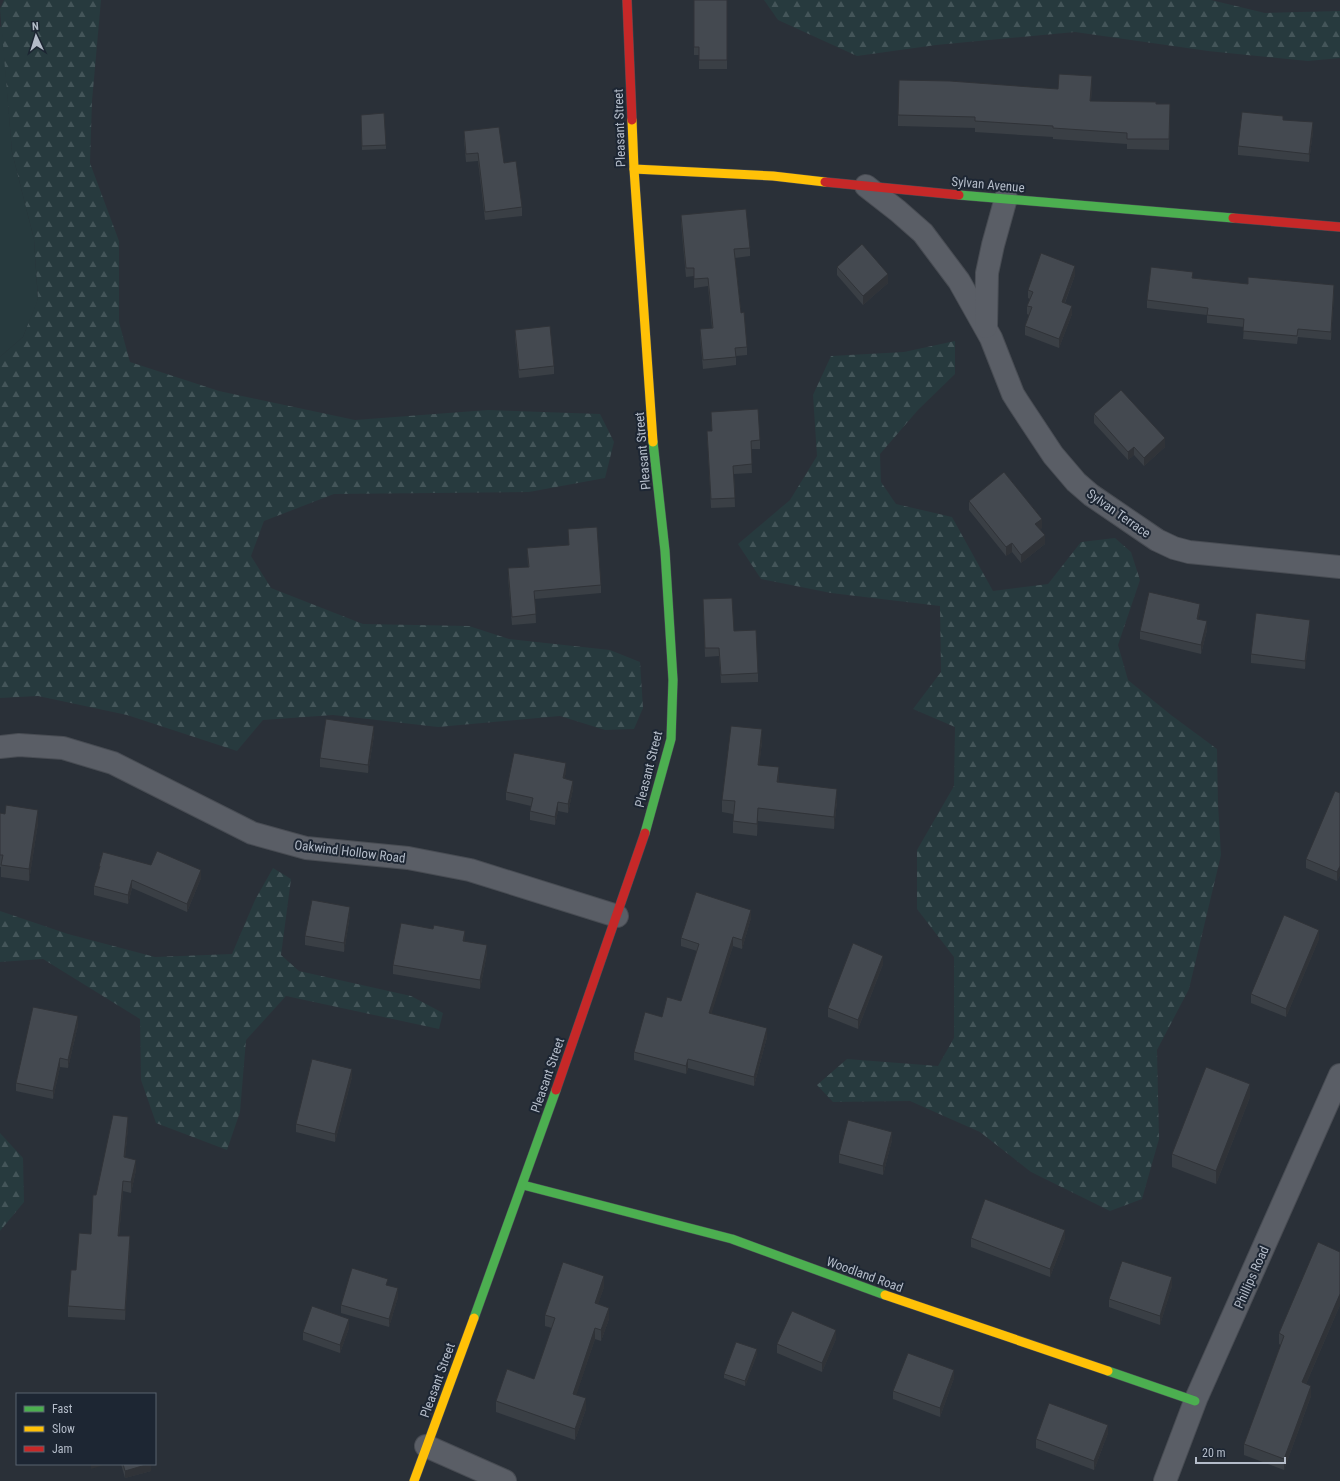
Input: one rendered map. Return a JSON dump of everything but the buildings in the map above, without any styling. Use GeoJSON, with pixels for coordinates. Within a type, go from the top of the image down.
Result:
{"type":"FeatureCollection","features":[{"type":"Feature","properties":{"kind":"street","name":"Pleasant Street"},"geometry":{"type":"LineString","coordinates":[[414,1481],[523,1185],[642,845],[671,739],[673,680],[665,551],[654,439],[634,169],[627,0]]}},
{"type":"Feature","properties":{"kind":"street","name":"Sylvan Avenue"},"geometry":{"type":"LineString","coordinates":[[634,169],[773,176],[866,186],[1340,227]]}},
{"type":"Feature","properties":{"kind":"street","name":"Sylvan Terrace"},"geometry":{"type":"LineString","coordinates":[[866,186],[923,233],[958,281],[991,338],[1013,394],[1042,440],[1076,482],[1108,507],[1157,540],[1182,550],[1221,556],[1340,567]]}},
{"type":"Feature","properties":{"kind":"street","name":"Sylvan Terrace"},"geometry":{"type":"LineString","coordinates":[[986,328],[987,273],[1006,198]]}},
{"type":"Feature","properties":{"kind":"street","name":"Oakwind Hollow Road"},"geometry":{"type":"LineString","coordinates":[[0,747],[18,745],[63,748],[113,762],[252,833],[306,848],[408,858],[470,870],[617,916]]}},
{"type":"Feature","properties":{"kind":"street","name":"Phillips Road"},"geometry":{"type":"LineString","coordinates":[[1165,1481],[1195,1401],[1340,1075]]}},
{"type":"Feature","properties":{"kind":"street","name":"Woodland Road"},"geometry":{"type":"LineString","coordinates":[[523,1185],[732,1239],[881,1294],[1195,1401]]}},
{"type":"Feature","properties":{"kind":"street"},"geometry":{"type":"LineString","coordinates":[[426,1446],[505,1481]]}},
{"type":"Feature","properties":{"kind":"green space"},"geometry":{"type":"Polygon","coordinates":[[[4,0],[101,0],[92,101],[90,163],[119,241],[119,322],[130,362],[219,391],[355,420],[488,410],[600,414],[614,442],[605,478],[529,492],[334,494],[264,521],[251,556],[271,588],[363,624],[469,626],[509,639],[610,650],[640,662],[643,708],[634,729],[605,730],[560,716],[438,727],[333,715],[263,720],[237,751],[127,715],[38,696],[0,698],[0,357],[23,337],[38,299],[34,239],[12,152],[0,9],[4,0]]]}},
{"type":"Feature","properties":{"kind":"green space"},"geometry":{"type":"Polygon","coordinates":[[[764,0],[1211,0],[1265,13],[1340,11],[1340,58],[1308,61],[1208,51],[1075,32],[936,45],[857,56],[778,20],[764,0]]]}},
{"type":"Feature","properties":{"kind":"green space"},"geometry":{"type":"Polygon","coordinates":[[[2,26],[12,152],[34,239],[38,300],[23,337],[0,357],[0,27],[2,26]]]}},
{"type":"Feature","properties":{"kind":"green space"},"geometry":{"type":"Polygon","coordinates":[[[955,341],[955,374],[918,410],[880,454],[881,482],[896,504],[952,517],[993,591],[1048,584],[1081,542],[1115,538],[1131,552],[1140,580],[1118,645],[1128,680],[1171,715],[1217,749],[1221,855],[1189,989],[1157,1050],[1159,1139],[1142,1199],[1110,1211],[1031,1172],[980,1132],[910,1101],[833,1102],[817,1085],[847,1059],[938,1066],[954,1038],[954,957],[917,909],[917,850],[954,786],[955,727],[913,709],[941,672],[940,606],[831,593],[761,579],[738,544],[790,500],[817,456],[813,395],[831,356],[904,352],[955,341]]]}},
{"type":"Feature","properties":{"kind":"green space"},"geometry":{"type":"Polygon","coordinates":[[[273,868],[291,879],[281,955],[299,971],[411,996],[443,1013],[439,1029],[286,996],[246,1040],[240,1112],[227,1150],[156,1123],[141,1080],[140,1019],[43,959],[0,962],[0,911],[68,934],[155,957],[232,954],[255,900],[273,868]]]}},
{"type":"Feature","properties":{"kind":"green space"},"geometry":{"type":"Polygon","coordinates":[[[0,1133],[23,1158],[24,1202],[0,1231],[0,1133]]]}},
{"type":"Feature","properties":{"kind":"traffic: fast"},"geometry":{"type":"LineString","coordinates":[[959,195],[1233,218]]}},
{"type":"Feature","properties":{"kind":"traffic: fast"},"geometry":{"type":"LineString","coordinates":[[645,833],[671,739],[673,680],[665,551],[653,442]]}},
{"type":"Feature","properties":{"kind":"traffic: fast"},"geometry":{"type":"LineString","coordinates":[[474,1318],[556,1090]]}},
{"type":"Feature","properties":{"kind":"traffic: fast"},"geometry":{"type":"LineString","coordinates":[[523,1185],[732,1239],[885,1295]]}},
{"type":"Feature","properties":{"kind":"traffic: fast"},"geometry":{"type":"LineString","coordinates":[[1108,1371],[1195,1401]]}},
{"type":"Feature","properties":{"kind":"traffic: slow"},"geometry":{"type":"LineString","coordinates":[[632,120],[653,442]]}},
{"type":"Feature","properties":{"kind":"traffic: slow"},"geometry":{"type":"LineString","coordinates":[[634,169],[773,176],[825,182]]}},
{"type":"Feature","properties":{"kind":"traffic: slow"},"geometry":{"type":"LineString","coordinates":[[885,1295],[1108,1371]]}},
{"type":"Feature","properties":{"kind":"traffic: slow"},"geometry":{"type":"LineString","coordinates":[[414,1481],[474,1318]]}},
{"type":"Feature","properties":{"kind":"traffic: jam"},"geometry":{"type":"LineString","coordinates":[[627,0],[632,120]]}},
{"type":"Feature","properties":{"kind":"traffic: jam"},"geometry":{"type":"LineString","coordinates":[[825,182],[959,195]]}},
{"type":"Feature","properties":{"kind":"traffic: jam"},"geometry":{"type":"LineString","coordinates":[[1233,218],[1340,227]]}},
{"type":"Feature","properties":{"kind":"traffic: jam"},"geometry":{"type":"LineString","coordinates":[[556,1090],[645,833]]}}]}
